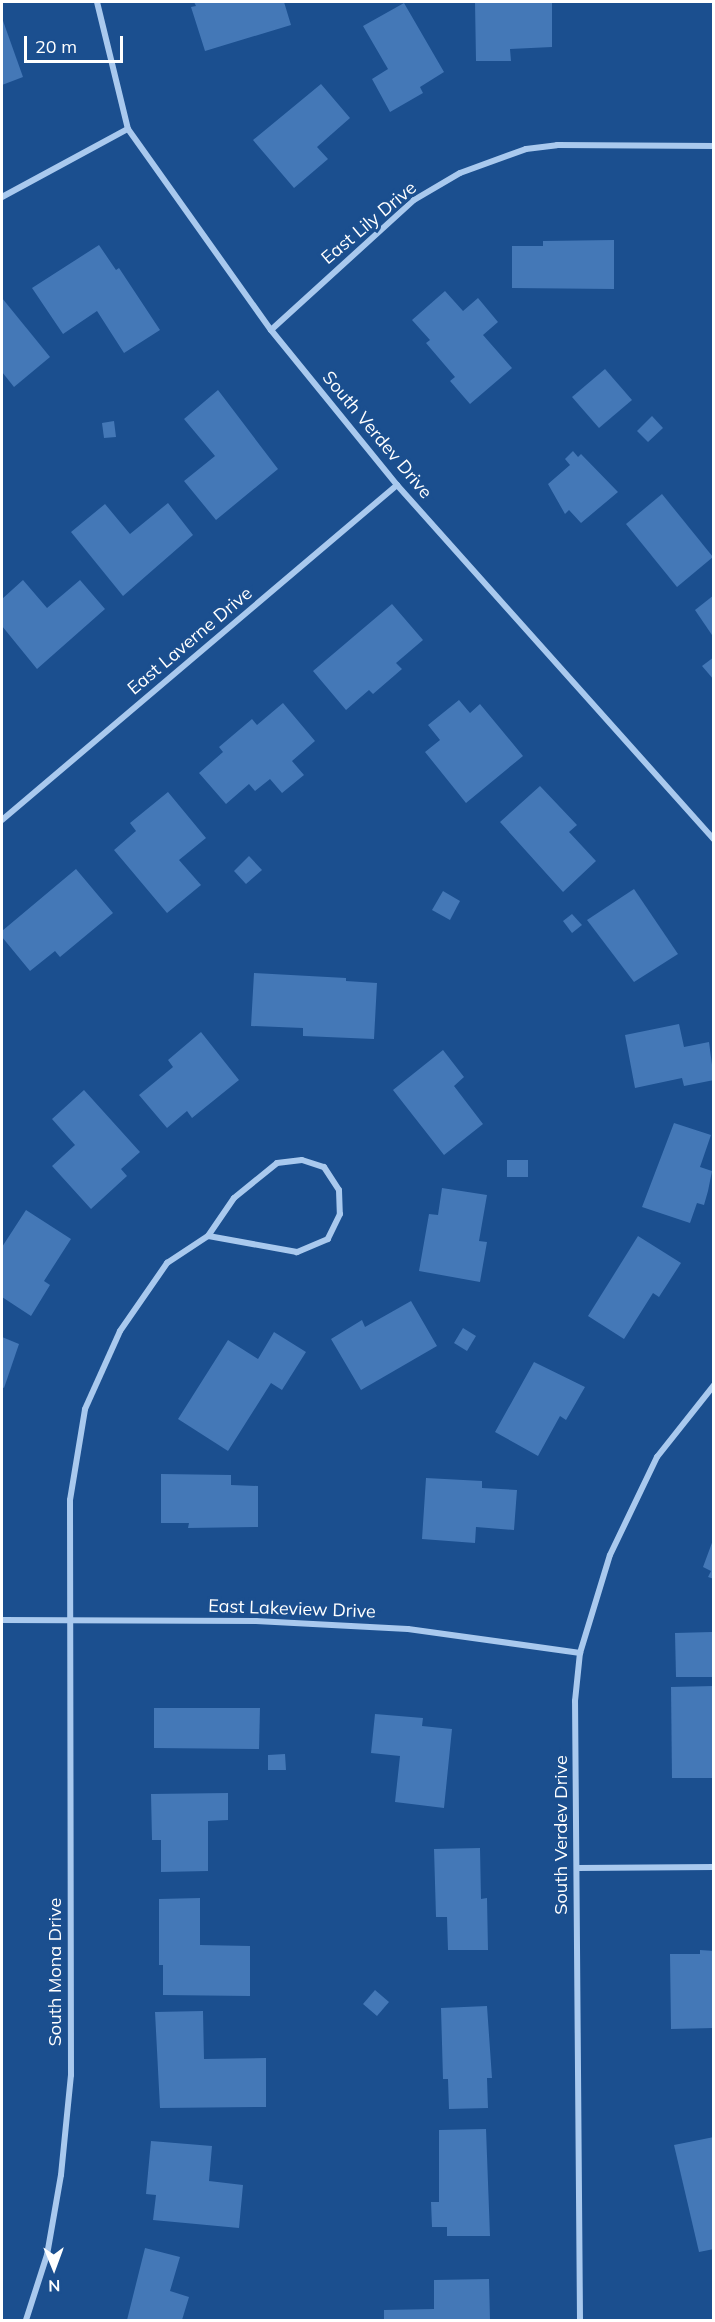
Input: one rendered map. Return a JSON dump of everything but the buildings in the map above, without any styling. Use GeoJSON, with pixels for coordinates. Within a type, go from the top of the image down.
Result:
{"type":"FeatureCollection","features":[{"type":"Feature","properties":{"kind":"street","name":"South Verdev Drive"},"geometry":{"type":"LineString","coordinates":[[97,2],[128,129],[271,330],[397,485],[714,840]]}},
{"type":"Feature","properties":{"kind":"street"},"geometry":{"type":"LineString","coordinates":[[2,197],[128,129]]}},
{"type":"Feature","properties":{"kind":"street","name":"East Lily Drive"},"geometry":{"type":"LineString","coordinates":[[271,330],[414,200],[469,170],[526,149],[557,145],[714,146]]}},
{"type":"Feature","properties":{"kind":"street","name":"East Laverne Drive"},"geometry":{"type":"LineString","coordinates":[[2,820],[397,485]]}},
{"type":"Feature","properties":{"kind":"street"},"geometry":{"type":"LineString","coordinates":[[302,1160],[324,1167],[339,1190],[340,1214],[328,1239],[297,1252],[208,1236],[234,1198],[277,1163],[302,1160]]}},
{"type":"Feature","properties":{"kind":"street","name":"South Mona Drive"},"geometry":{"type":"LineString","coordinates":[[26,2320],[50,2244],[62,2175],[71,2075],[69,1500],[85,1409],[120,1331],[167,1263],[208,1236]]}},
{"type":"Feature","properties":{"kind":"street","name":"South Verdev Drive"},"geometry":{"type":"LineString","coordinates":[[580,2320],[575,1701],[580,1653],[610,1555],[657,1457],[714,1385]]}},
{"type":"Feature","properties":{"kind":"street","name":"East Lakeview Drive"},"geometry":{"type":"LineString","coordinates":[[2,1620],[255,1621],[408,1629],[580,1653]]}},
{"type":"Feature","properties":{"kind":"street"},"geometry":{"type":"LineString","coordinates":[[577,1868],[714,1867]]}}]}
